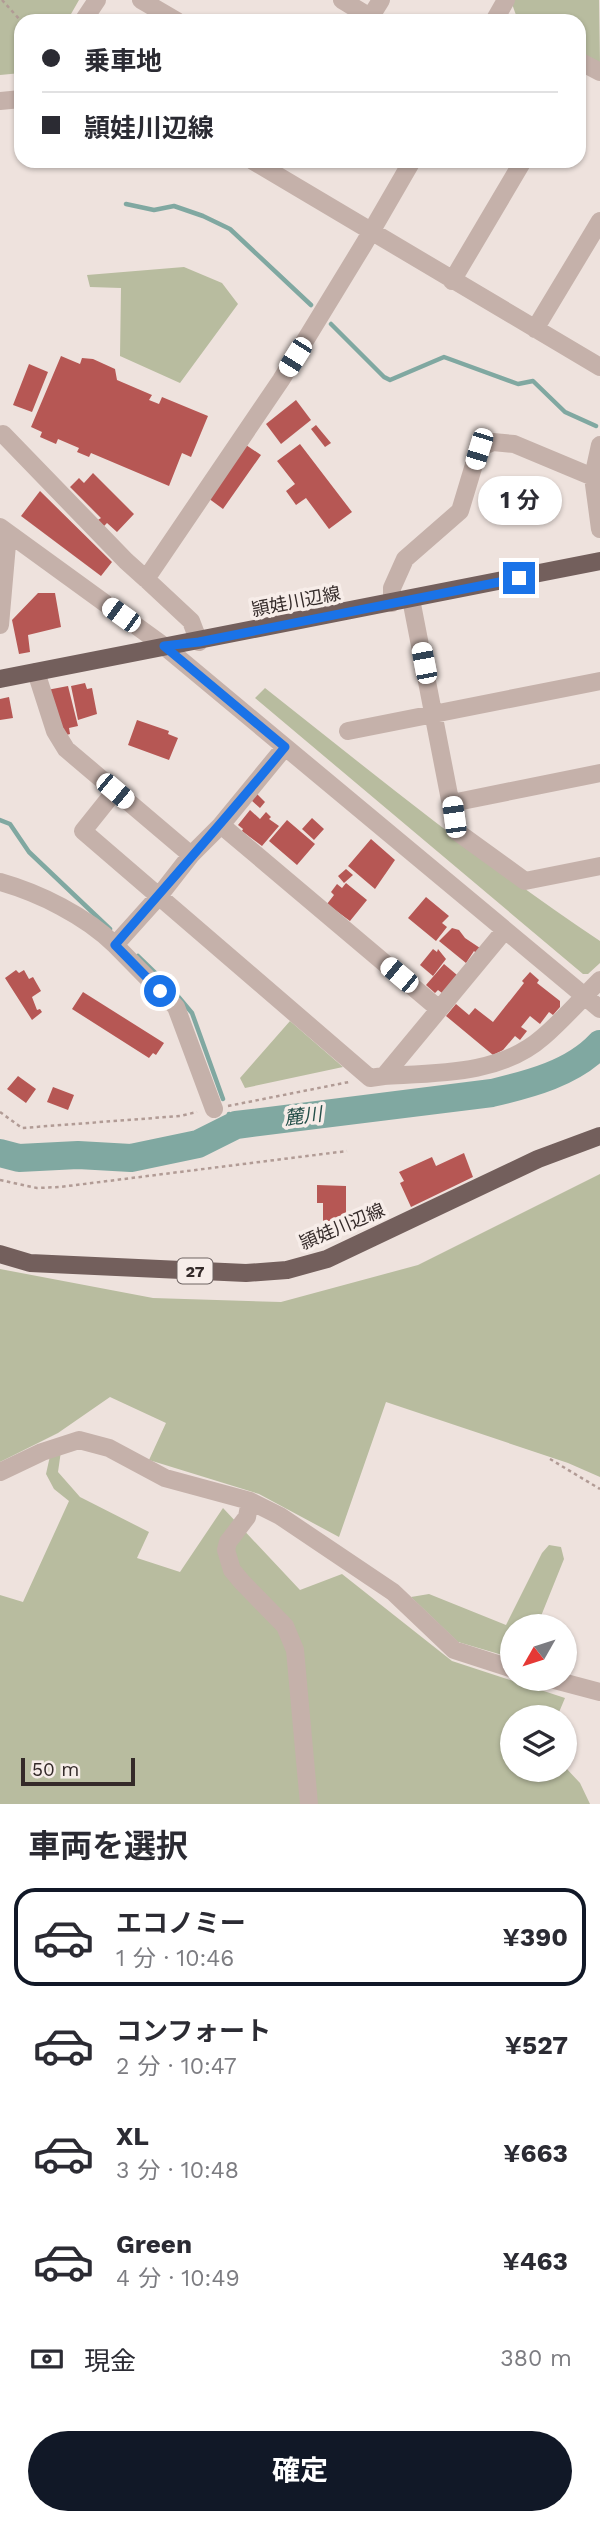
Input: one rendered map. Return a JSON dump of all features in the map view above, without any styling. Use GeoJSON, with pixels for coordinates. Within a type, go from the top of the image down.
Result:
{"type":"FeatureCollection","features":[{"type":"Feature","properties":{"kind":"main road","name":"頴娃川辺線"},"geometry":{"type":"LineString","coordinates":[[0,679],[600,561]]}},
{"type":"Feature","properties":{"kind":"main road","name":"頴娃川辺線"},"geometry":{"type":"LineString","coordinates":[[0,1254],[30,1262],[246,1273],[287,1270],[327,1259],[538,1159],[600,1136]]}},
{"type":"Feature","properties":{"kind":"street"},"geometry":{"type":"LineString","coordinates":[[141,0],[165,14]]}},
{"type":"Feature","properties":{"kind":"street"},"geometry":{"type":"LineString","coordinates":[[342,0],[362,14]]}},
{"type":"Feature","properties":{"kind":"street"},"geometry":{"type":"LineString","coordinates":[[265,168],[600,367]]}},
{"type":"Feature","properties":{"kind":"street"},"geometry":{"type":"LineString","coordinates":[[146,579],[281,380],[407,168]]}},
{"type":"Feature","properties":{"kind":"street"},"geometry":{"type":"LineString","coordinates":[[452,281],[519,168]]}},
{"type":"Feature","properties":{"kind":"street"},"geometry":{"type":"LineString","coordinates":[[535,329],[600,221]]}},
{"type":"Feature","properties":{"kind":"street"},"geometry":{"type":"LineString","coordinates":[[3,434],[191,621],[199,642]]}},
{"type":"Feature","properties":{"kind":"street"},"geometry":{"type":"LineString","coordinates":[[392,603],[392,588],[405,559],[460,511],[479,449],[493,442],[514,444],[593,477]]}},
{"type":"Feature","properties":{"kind":"street"},"geometry":{"type":"LineString","coordinates":[[600,445],[593,477],[600,529]]}},
{"type":"Feature","properties":{"kind":"street"},"geometry":{"type":"LineString","coordinates":[[0,625],[4,530]]}},
{"type":"Feature","properties":{"kind":"street"},"geometry":{"type":"LineString","coordinates":[[4,530],[164,646],[592,1002]]}},
{"type":"Feature","properties":{"kind":"street"},"geometry":{"type":"LineString","coordinates":[[411,599],[456,831],[525,881],[600,866]]}},
{"type":"Feature","properties":{"kind":"street"},"geometry":{"type":"LineString","coordinates":[[36,672],[55,731],[66,748],[191,855]]}},
{"type":"Feature","properties":{"kind":"street"},"geometry":{"type":"LineString","coordinates":[[348,731],[600,681]]}},
{"type":"Feature","properties":{"kind":"street"},"geometry":{"type":"LineString","coordinates":[[115,945],[191,855],[221,825],[285,747]]}},
{"type":"Feature","properties":{"kind":"street"},"geometry":{"type":"LineString","coordinates":[[452,803],[600,773]]}},
{"type":"Feature","properties":{"kind":"street"},"geometry":{"type":"LineString","coordinates":[[115,791],[83,831],[377,1077],[447,1073],[495,1064],[517,1055],[592,1002],[600,980]]}},
{"type":"Feature","properties":{"kind":"street"},"geometry":{"type":"LineString","coordinates":[[221,825],[439,1009]]}},
{"type":"Feature","properties":{"kind":"street"},"geometry":{"type":"LineString","coordinates":[[0,882],[25,889],[103,933],[176,1007],[214,1109]]}},
{"type":"Feature","properties":{"kind":"street"},"geometry":{"type":"LineString","coordinates":[[377,1077],[439,1009],[505,930]]}},
{"type":"Feature","properties":{"kind":"street"},"geometry":{"type":"LineString","coordinates":[[0,1472],[42,1452],[79,1440],[109,1448],[165,1478],[250,1501],[280,1516],[393,1592],[454,1650],[500,1665]]}},
{"type":"Feature","properties":{"kind":"street"},"geometry":{"type":"LineString","coordinates":[[250,1501],[247,1517],[228,1542],[226,1550],[232,1570],[285,1626],[295,1650],[309,1804]]}},
{"type":"Feature","properties":{"kind":"street"},"geometry":{"type":"LineString","coordinates":[[578,1686],[600,1692]]}},
{"type":"Feature","properties":{"kind":"path"},"geometry":{"type":"LineString","coordinates":[[2,0],[15,14]]}},
{"type":"Feature","properties":{"kind":"path"},"geometry":{"type":"LineString","coordinates":[[0,1112],[22,1128],[180,1116],[377,1077]]}},
{"type":"Feature","properties":{"kind":"path"},"geometry":{"type":"LineString","coordinates":[[0,1180],[37,1188],[60,1187],[347,1151]]}},
{"type":"Feature","properties":{"kind":"path"},"geometry":{"type":"LineString","coordinates":[[550,1460],[600,1489]]}},
{"type":"Feature","properties":{"kind":"green space"},"geometry":{"type":"Polygon","coordinates":[[[0,0],[79,0],[71,14],[14,14],[14,74],[0,75],[0,0]]]}},
{"type":"Feature","properties":{"kind":"green space"},"geometry":{"type":"Polygon","coordinates":[[[514,0],[599,0],[600,64],[586,56],[586,14],[516,14],[512,4],[514,0]]]}},
{"type":"Feature","properties":{"kind":"green space"},"geometry":{"type":"Polygon","coordinates":[[[184,267],[222,283],[238,304],[180,383],[120,356],[121,288],[90,287],[87,275],[184,267]]]}},
{"type":"Feature","properties":{"kind":"green space"},"geometry":{"type":"Polygon","coordinates":[[[265,688],[472,850],[600,941],[600,963],[588,974],[583,974],[255,698],[265,688]]]}},
{"type":"Feature","properties":{"kind":"green space"},"geometry":{"type":"Polygon","coordinates":[[[290,1021],[343,1067],[245,1088],[240,1078],[290,1021]]]}},
{"type":"Feature","properties":{"kind":"green space"},"geometry":{"type":"Polygon","coordinates":[[[600,1174],[600,1477],[568,1463],[386,1402],[339,1537],[259,1494],[149,1460],[166,1423],[110,1397],[58,1433],[0,1462],[0,1269],[153,1298],[281,1302],[418,1265],[600,1174]]]}},
{"type":"Feature","properties":{"kind":"green space"},"geometry":{"type":"Polygon","coordinates":[[[61,1451],[58,1472],[80,1497],[149,1532],[137,1558],[180,1572],[223,1508],[300,1590],[342,1574],[452,1661],[500,1677],[500,1691],[544,1691],[565,1698],[562,1705],[500,1705],[500,1782],[577,1782],[577,1780],[590,1804],[0,1804],[0,1595],[23,1602],[69,1501],[54,1489],[46,1474],[50,1456],[61,1451]]]}},
{"type":"Feature","properties":{"kind":"green space"},"geometry":{"type":"Polygon","coordinates":[[[549,1545],[561,1547],[564,1559],[542,1614],[512,1614],[542,1553],[549,1545]]]}},
{"type":"Feature","properties":{"kind":"green space"},"geometry":{"type":"Polygon","coordinates":[[[429,1594],[500,1623],[500,1654],[458,1642],[411,1597],[429,1594]]]}},
{"type":"Feature","properties":{"kind":"building"},"geometry":{"type":"Polygon","coordinates":[[[61,356],[80,364],[82,358],[93,359],[115,369],[117,380],[152,395],[149,400],[159,404],[162,397],[208,416],[191,457],[182,453],[169,486],[91,453],[89,457],[77,452],[79,448],[58,439],[56,444],[40,437],[42,432],[31,427],[61,356]]]}},
{"type":"Feature","properties":{"kind":"building"},"geometry":{"type":"Polygon","coordinates":[[[29,364],[48,372],[32,412],[13,405],[29,364]]]}},
{"type":"Feature","properties":{"kind":"building"},"geometry":{"type":"Polygon","coordinates":[[[296,400],[311,420],[281,444],[266,424],[296,400]]]}},
{"type":"Feature","properties":{"kind":"building"},"geometry":{"type":"Polygon","coordinates":[[[316,425],[331,443],[325,447],[311,429],[316,425]]]}},
{"type":"Feature","properties":{"kind":"building"},"geometry":{"type":"Polygon","coordinates":[[[300,444],[352,512],[329,529],[306,498],[296,505],[286,491],[295,484],[277,461],[300,444]]]}},
{"type":"Feature","properties":{"kind":"building"},"geometry":{"type":"Polygon","coordinates":[[[246,445],[261,455],[223,509],[208,498],[246,445]]]}},
{"type":"Feature","properties":{"kind":"building"},"geometry":{"type":"Polygon","coordinates":[[[93,473],[134,514],[117,532],[107,523],[104,526],[98,520],[101,518],[70,487],[79,478],[84,483],[93,473]]]}},
{"type":"Feature","properties":{"kind":"building"},"geometry":{"type":"Polygon","coordinates":[[[40,491],[112,562],[101,576],[21,516],[40,491]]]}},
{"type":"Feature","properties":{"kind":"building"},"geometry":{"type":"Polygon","coordinates":[[[38,593],[55,593],[61,627],[28,635],[30,652],[19,654],[12,620],[38,593]]]}},
{"type":"Feature","properties":{"kind":"building"},"geometry":{"type":"Polygon","coordinates":[[[85,683],[87,689],[92,688],[97,714],[78,720],[71,686],[85,683]]]}},
{"type":"Feature","properties":{"kind":"building"},"geometry":{"type":"Polygon","coordinates":[[[68,686],[78,726],[69,728],[70,734],[63,736],[47,690],[68,686]]]}},
{"type":"Feature","properties":{"kind":"building"},"geometry":{"type":"Polygon","coordinates":[[[9,697],[13,718],[0,720],[0,699],[9,697]]]}},
{"type":"Feature","properties":{"kind":"building"},"geometry":{"type":"Polygon","coordinates":[[[137,720],[169,731],[168,734],[178,738],[169,760],[128,745],[137,720]]]}},
{"type":"Feature","properties":{"kind":"building"},"geometry":{"type":"Polygon","coordinates":[[[257,794],[265,802],[260,808],[251,800],[257,794]]]}},
{"type":"Feature","properties":{"kind":"building"},"geometry":{"type":"Polygon","coordinates":[[[250,810],[260,819],[266,812],[271,817],[269,819],[279,826],[262,846],[238,825],[250,810]]]}},
{"type":"Feature","properties":{"kind":"building"},"geometry":{"type":"Polygon","coordinates":[[[312,818],[324,829],[314,840],[302,829],[312,818]]]}},
{"type":"Feature","properties":{"kind":"building"},"geometry":{"type":"Polygon","coordinates":[[[287,820],[315,844],[297,865],[269,841],[287,820]]]}},
{"type":"Feature","properties":{"kind":"building"},"geometry":{"type":"Polygon","coordinates":[[[371,839],[395,860],[375,889],[348,866],[371,839]]]}},
{"type":"Feature","properties":{"kind":"building"},"geometry":{"type":"Polygon","coordinates":[[[346,869],[353,875],[344,883],[338,876],[346,869]]]}},
{"type":"Feature","properties":{"kind":"building"},"geometry":{"type":"Polygon","coordinates":[[[346,883],[367,900],[350,921],[327,904],[334,895],[331,892],[337,884],[342,888],[346,883]]]}},
{"type":"Feature","properties":{"kind":"building"},"geometry":{"type":"Polygon","coordinates":[[[426,897],[449,916],[442,923],[447,927],[436,941],[408,918],[426,897]]]}},
{"type":"Feature","properties":{"kind":"building"},"geometry":{"type":"Polygon","coordinates":[[[452,928],[459,930],[465,938],[480,948],[476,953],[474,951],[466,963],[439,941],[452,928]]]}},
{"type":"Feature","properties":{"kind":"building"},"geometry":{"type":"Polygon","coordinates":[[[433,949],[437,952],[438,949],[446,959],[433,976],[420,965],[433,949]]]}},
{"type":"Feature","properties":{"kind":"building"},"geometry":{"type":"Polygon","coordinates":[[[444,964],[457,975],[442,993],[438,990],[435,993],[426,985],[444,964]]]}},
{"type":"Feature","properties":{"kind":"building"},"geometry":{"type":"Polygon","coordinates":[[[16,970],[19,973],[24,970],[29,979],[33,977],[41,991],[32,997],[37,1010],[42,1012],[32,1020],[5,978],[16,970]]]}},
{"type":"Feature","properties":{"kind":"building"},"geometry":{"type":"Polygon","coordinates":[[[530,972],[539,980],[537,983],[560,1001],[560,1007],[553,1015],[549,1012],[540,1024],[530,1016],[521,1027],[527,1031],[520,1040],[515,1036],[503,1050],[493,1055],[446,1016],[456,1004],[469,1015],[475,1008],[493,1022],[530,972]]]}},
{"type":"Feature","properties":{"kind":"building"},"geometry":{"type":"Polygon","coordinates":[[[83,992],[164,1043],[156,1055],[153,1053],[149,1058],[72,1009],[83,992]]]}},
{"type":"Feature","properties":{"kind":"building"},"geometry":{"type":"Polygon","coordinates":[[[18,1076],[36,1089],[26,1103],[7,1089],[18,1076]]]}},
{"type":"Feature","properties":{"kind":"building"},"geometry":{"type":"Polygon","coordinates":[[[53,1087],[74,1095],[68,1110],[47,1102],[53,1087]]]}},
{"type":"Feature","properties":{"kind":"building"},"geometry":{"type":"Polygon","coordinates":[[[464,1153],[473,1177],[411,1207],[400,1183],[404,1181],[399,1172],[432,1157],[436,1166],[464,1153]]]}},
{"type":"Feature","properties":{"kind":"building"},"geometry":{"type":"Polygon","coordinates":[[[317,1185],[346,1186],[346,1221],[323,1221],[323,1203],[317,1203],[317,1185]]]}},
{"type":"Feature","properties":{"kind":"waterway"},"geometry":{"type":"LineString","coordinates":[[126,204],[154,210],[174,206],[230,229],[311,305]]}},
{"type":"Feature","properties":{"kind":"waterway"},"geometry":{"type":"LineString","coordinates":[[331,324],[390,380],[444,357],[518,384],[533,381],[565,412],[596,426]]}},
{"type":"Feature","properties":{"kind":"waterway"},"geometry":{"type":"LineString","coordinates":[[0,820],[10,824],[29,852],[110,929]]}},
{"type":"Feature","properties":{"kind":"waterway"},"geometry":{"type":"LineString","coordinates":[[138,956],[192,1013],[223,1099]]}},
{"type":"Feature","properties":{"kind":"waterway","name":"麓川"},"geometry":{"type":"LineString","coordinates":[[0,1153],[19,1158],[78,1155],[131,1158],[198,1144],[236,1125],[492,1093],[564,1070],[600,1044]]}},
{"type":"Feature","properties":{"kind":"waterway"},"geometry":{"type":"LineString","coordinates":[[229,1114],[236,1125]]}},
{"type":"Feature","properties":{"kind":"route"},"geometry":{"type":"LineString","coordinates":[[160,991],[115,945],[191,855],[221,825],[285,747],[164,646],[199,642],[519,578]]}}]}
